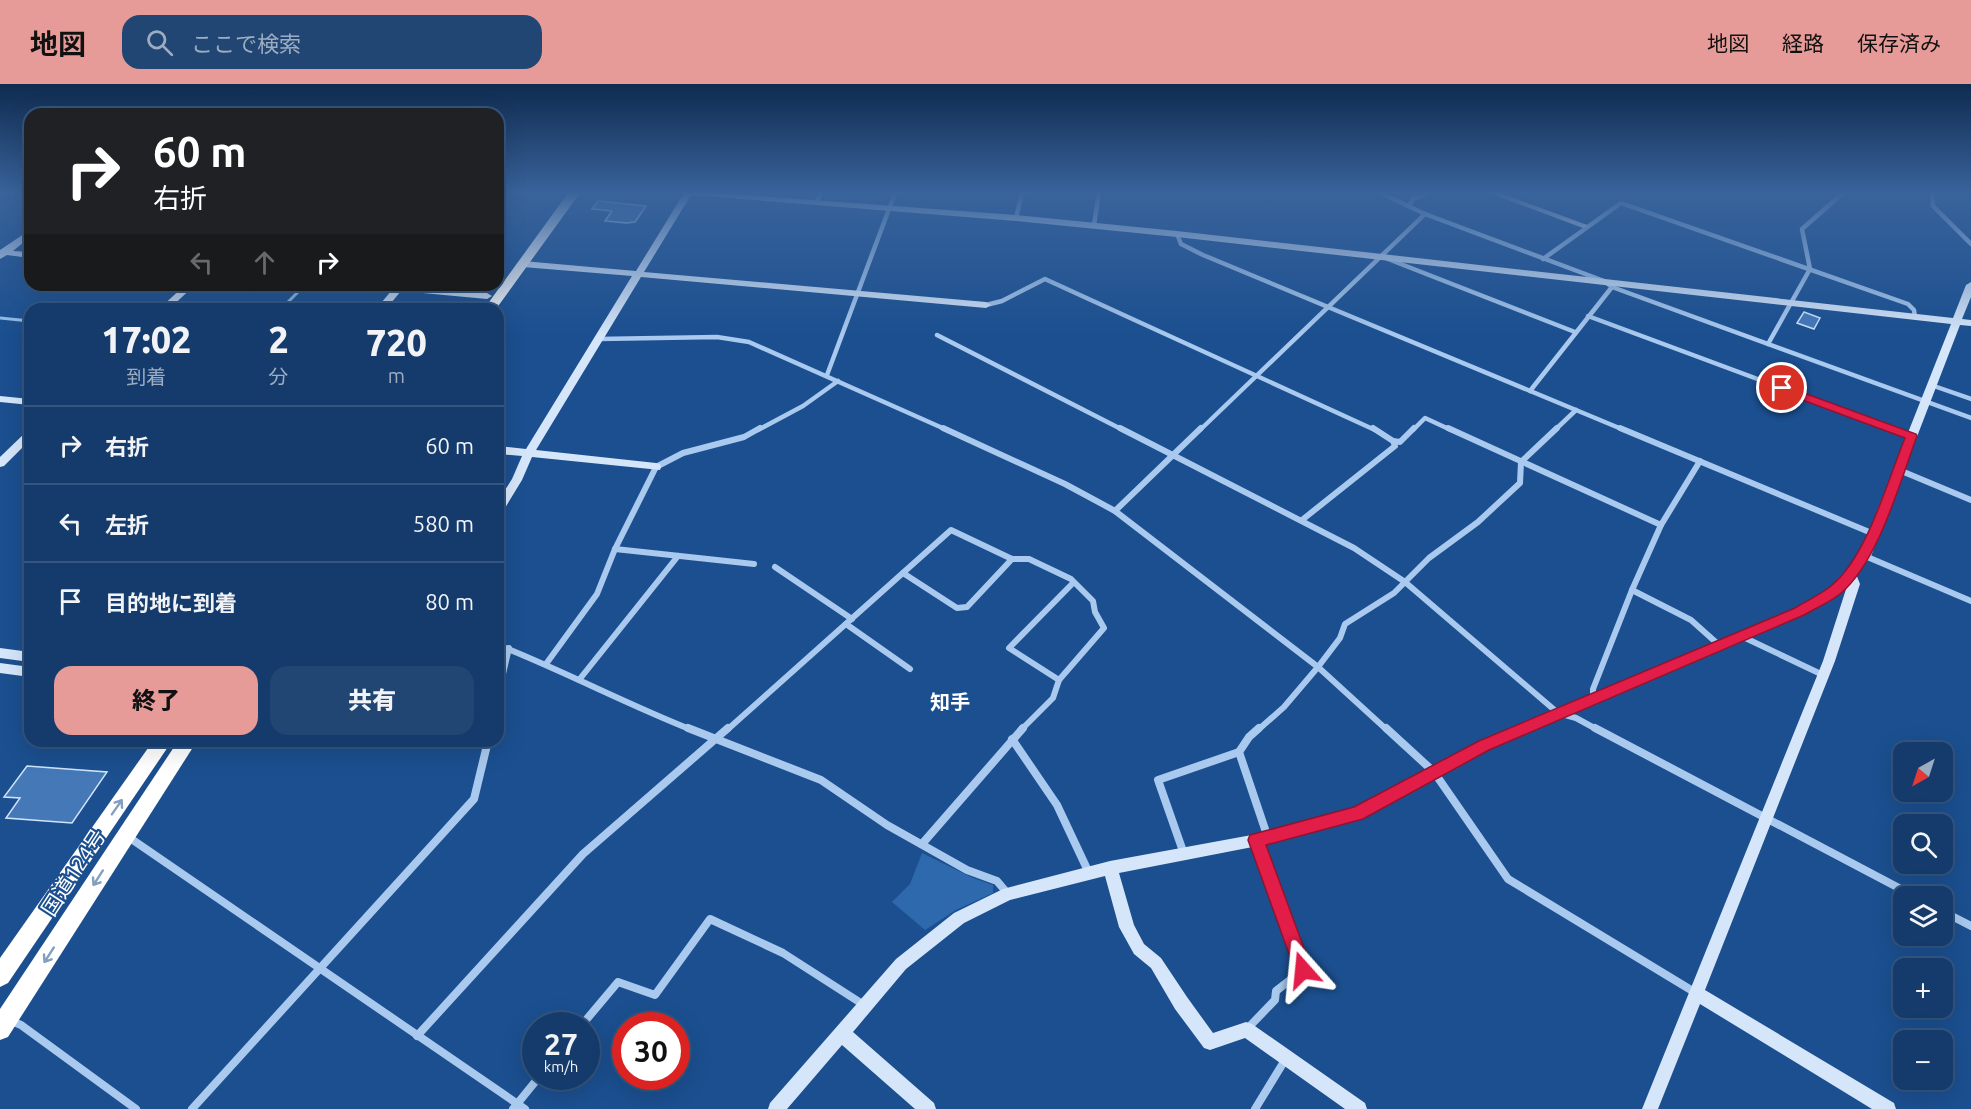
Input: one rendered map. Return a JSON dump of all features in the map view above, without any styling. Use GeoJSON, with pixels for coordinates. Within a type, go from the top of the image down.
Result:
{"type":"FeatureCollection","features":[{"type":"Feature","properties":{"kind":"highway"},"geometry":{"type":"LineString","coordinates":[[504,277],[529,241]]}},
{"type":"Feature","properties":{"kind":"highway"},"geometry":{"type":"LineString","coordinates":[[504,282],[523,264],[540,241]]}},
{"type":"Feature","properties":{"kind":"highway","name":"国道124号"},"geometry":{"type":"LineString","coordinates":[[0,976],[159,747]]}},
{"type":"Feature","properties":{"kind":"highway","name":"国道124号"},"geometry":{"type":"LineString","coordinates":[[3,1024],[184,747]]}},
{"type":"Feature","properties":{"kind":"highway"},"geometry":{"type":"LineString","coordinates":[[0,985],[28,954],[60,908],[69,904],[80,906]]}},
{"type":"Feature","properties":{"kind":"street"},"geometry":{"type":"LineString","coordinates":[[2,253],[19,241]]}},
{"type":"Feature","properties":{"kind":"street"},"geometry":{"type":"LineString","coordinates":[[504,501],[517,480],[529,453],[659,241]]}},
{"type":"Feature","properties":{"kind":"street"},"geometry":{"type":"LineString","coordinates":[[827,375],[877,241]]}},
{"type":"Feature","properties":{"kind":"street"},"geometry":{"type":"LineString","coordinates":[[1180,241],[1181,244],[1203,255],[1874,534]]}},
{"type":"Feature","properties":{"kind":"street"},"geometry":{"type":"LineString","coordinates":[[1240,241],[1971,323]]}},
{"type":"Feature","properties":{"kind":"street"},"geometry":{"type":"LineString","coordinates":[[1115,511],[1396,241]]}},
{"type":"Feature","properties":{"kind":"street"},"geometry":{"type":"LineString","coordinates":[[1495,241],[1971,418]]}},
{"type":"Feature","properties":{"kind":"street"},"geometry":{"type":"LineString","coordinates":[[1543,259],[1567,241]]}},
{"type":"Feature","properties":{"kind":"street"},"geometry":{"type":"LineString","coordinates":[[1731,241],[1908,304],[1914,310],[1915,317]]}},
{"type":"Feature","properties":{"kind":"street"},"geometry":{"type":"LineString","coordinates":[[1768,344],[1810,269],[1804,241]]}},
{"type":"Feature","properties":{"kind":"street"},"geometry":{"type":"LineString","coordinates":[[2,253],[24,255]]}},
{"type":"Feature","properties":{"kind":"street"},"geometry":{"type":"LineString","coordinates":[[1380,256],[1575,332]]}},
{"type":"Feature","properties":{"kind":"street"},"geometry":{"type":"LineString","coordinates":[[523,264],[986,305],[1002,301],[1045,279],[1364,423],[1393,441],[1401,442],[1425,418],[1662,525]]}},
{"type":"Feature","properties":{"kind":"street"},"geometry":{"type":"LineString","coordinates":[[1530,391],[1588,316],[1608,284]]}},
{"type":"Feature","properties":{"kind":"street"},"geometry":{"type":"LineString","coordinates":[[776,1109],[901,964],[958,918],[1008,894],[1110,868],[1262,839],[1357,814],[1484,745],[1800,612],[1835,590],[1864,556],[1874,534],[1971,285]]}},
{"type":"Feature","properties":{"kind":"street"},"geometry":{"type":"LineString","coordinates":[[170,303],[184,291]]}},
{"type":"Feature","properties":{"kind":"street"},"geometry":{"type":"LineString","coordinates":[[386,303],[396,291]]}},
{"type":"Feature","properties":{"kind":"street"},"geometry":{"type":"LineString","coordinates":[[466,291],[493,293]]}},
{"type":"Feature","properties":{"kind":"street"},"geometry":{"type":"LineString","coordinates":[[1588,316],[1911,436]]}},
{"type":"Feature","properties":{"kind":"street"},"geometry":{"type":"LineString","coordinates":[[937,335],[1354,548],[1405,582],[1558,713],[1576,718],[1895,886]]}},
{"type":"Feature","properties":{"kind":"street"},"geometry":{"type":"LineString","coordinates":[[599,339],[717,337],[749,342],[827,375],[1065,484],[1115,511],[1318,667],[1434,772],[1508,879],[1888,1109]]}},
{"type":"Feature","properties":{"kind":"street"},"geometry":{"type":"LineString","coordinates":[[504,451],[656,467],[683,453],[744,436],[803,406],[837,381]]}},
{"type":"Feature","properties":{"kind":"street"},"geometry":{"type":"LineString","coordinates":[[1931,385],[1971,399]]}},
{"type":"Feature","properties":{"kind":"street"},"geometry":{"type":"LineString","coordinates":[[0,399],[24,401]]}},
{"type":"Feature","properties":{"kind":"street"},"geometry":{"type":"LineString","coordinates":[[1184,854],[1158,780],[1239,752],[1249,737],[1284,706],[1318,667],[1340,638],[1345,624],[1394,593],[1429,558],[1478,522],[1520,483],[1521,462],[1576,410]]}},
{"type":"Feature","properties":{"kind":"street"},"geometry":{"type":"LineString","coordinates":[[0,462],[24,440]]}},
{"type":"Feature","properties":{"kind":"street"},"geometry":{"type":"LineString","coordinates":[[1302,520],[1395,446],[1393,441]]}},
{"type":"Feature","properties":{"kind":"street"},"geometry":{"type":"LineString","coordinates":[[1593,698],[1593,689],[1632,590],[1662,525],[1700,461]]}},
{"type":"Feature","properties":{"kind":"street"},"geometry":{"type":"LineString","coordinates":[[546,664],[597,594],[615,549],[656,467]]}},
{"type":"Feature","properties":{"kind":"street"},"geometry":{"type":"LineString","coordinates":[[1899,470],[1971,500]]}},
{"type":"Feature","properties":{"kind":"street"},"geometry":{"type":"LineString","coordinates":[[417,1036],[583,854],[715,741],[951,530],[1012,559],[1029,559],[1071,579],[1093,601],[1095,612],[1104,628],[1059,680],[1053,698],[1012,739],[922,844]]}},
{"type":"Feature","properties":{"kind":"street"},"geometry":{"type":"LineString","coordinates":[[615,549],[754,564]]}},
{"type":"Feature","properties":{"kind":"street"},"geometry":{"type":"LineString","coordinates":[[579,680],[678,556]]}},
{"type":"Feature","properties":{"kind":"street"},"geometry":{"type":"LineString","coordinates":[[1864,556],[1971,601]]}},
{"type":"Feature","properties":{"kind":"street"},"geometry":{"type":"LineString","coordinates":[[903,573],[957,608],[967,607],[1012,559]]}},
{"type":"Feature","properties":{"kind":"street"},"geometry":{"type":"LineString","coordinates":[[775,567],[852,619]]}},
{"type":"Feature","properties":{"kind":"street"},"geometry":{"type":"LineString","coordinates":[[1650,1109],[1823,675],[1854,585],[1850,575]]}},
{"type":"Feature","properties":{"kind":"street"},"geometry":{"type":"LineString","coordinates":[[1059,680],[1009,648],[1073,583]]}},
{"type":"Feature","properties":{"kind":"street"},"geometry":{"type":"LineString","coordinates":[[1632,590],[1691,620],[1719,645]]}},
{"type":"Feature","properties":{"kind":"street"},"geometry":{"type":"LineString","coordinates":[[846,624],[910,669]]}},
{"type":"Feature","properties":{"kind":"street"},"geometry":{"type":"LineString","coordinates":[[1740,636],[1823,675]]}},
{"type":"Feature","properties":{"kind":"street"},"geometry":{"type":"LineString","coordinates":[[504,647],[546,664],[636,708],[715,741],[821,780],[887,825],[967,870],[997,881],[1008,894]]}},
{"type":"Feature","properties":{"kind":"street"},"geometry":{"type":"LineString","coordinates":[[504,669],[509,648]]}},
{"type":"Feature","properties":{"kind":"street"},"geometry":{"type":"LineString","coordinates":[[0,653],[24,656]]}},
{"type":"Feature","properties":{"kind":"street"},"geometry":{"type":"LineString","coordinates":[[0,668],[24,671]]}},
{"type":"Feature","properties":{"kind":"street"},"geometry":{"type":"LineString","coordinates":[[1012,739],[1057,805],[1089,874]]}},
{"type":"Feature","properties":{"kind":"street"},"geometry":{"type":"LineString","coordinates":[[192,1109],[474,799],[487,747]]}},
{"type":"Feature","properties":{"kind":"street"},"geometry":{"type":"LineString","coordinates":[[1110,868],[1127,927],[1139,949],[1156,963],[1181,1004],[1210,1042],[1246,1030],[1275,1000],[1276,991],[1303,970],[1262,839],[1239,752]]}},
{"type":"Feature","properties":{"kind":"street"},"geometry":{"type":"LineString","coordinates":[[126,834],[518,1107],[530,1090]]}},
{"type":"Feature","properties":{"kind":"street"},"geometry":{"type":"LineString","coordinates":[[1953,917],[1971,926]]}},
{"type":"Feature","properties":{"kind":"street"},"geometry":{"type":"LineString","coordinates":[[593,1012],[618,981],[654,995],[710,919],[783,953],[864,1005]]}},
{"type":"Feature","properties":{"kind":"street"},"geometry":{"type":"LineString","coordinates":[[3,1024],[21,1025],[136,1109]]}},
{"type":"Feature","properties":{"kind":"street"},"geometry":{"type":"LineString","coordinates":[[1246,1030],[1359,1109]]}},
{"type":"Feature","properties":{"kind":"street"},"geometry":{"type":"LineString","coordinates":[[841,1033],[928,1109]]}},
{"type":"Feature","properties":{"kind":"street"},"geometry":{"type":"LineString","coordinates":[[1255,1109],[1287,1057]]}},
{"type":"Feature","properties":{"kind":"shaded area"},"geometry":{"type":"Polygon","coordinates":[[[922,853],[973,878],[993,885],[993,893],[956,910],[925,930],[892,902],[910,884],[922,853]]]}},
{"type":"Feature","properties":{"kind":"building"},"geometry":{"type":"Polygon","coordinates":[[[1804,312],[1820,318],[1814,329],[1797,323],[1804,312]]]}},
{"type":"Feature","properties":{"kind":"building"},"geometry":{"type":"Polygon","coordinates":[[[27,766],[107,772],[72,823],[6,818],[20,798],[4,797],[27,766]]]}},
{"type":"Feature","properties":{"kind":"waterway"},"geometry":{"type":"LineString","coordinates":[[287,303],[299,291]]}},
{"type":"Feature","properties":{"kind":"waterway"},"geometry":{"type":"LineString","coordinates":[[0,318],[24,320]]}},
{"type":"Feature","properties":{"kind":"district","name":"知手"},"geometry":{"type":"Point","coordinates":[950,701]}},
{"type":"Feature","properties":{"kind":"route"},"geometry":{"type":"LineString","coordinates":[[1303,970],[1256,840],[1357,814],[1484,745],[1800,612],[1835,590],[1850,575],[1864,556],[1874,534],[1911,436],[1782,388]]}}]}
